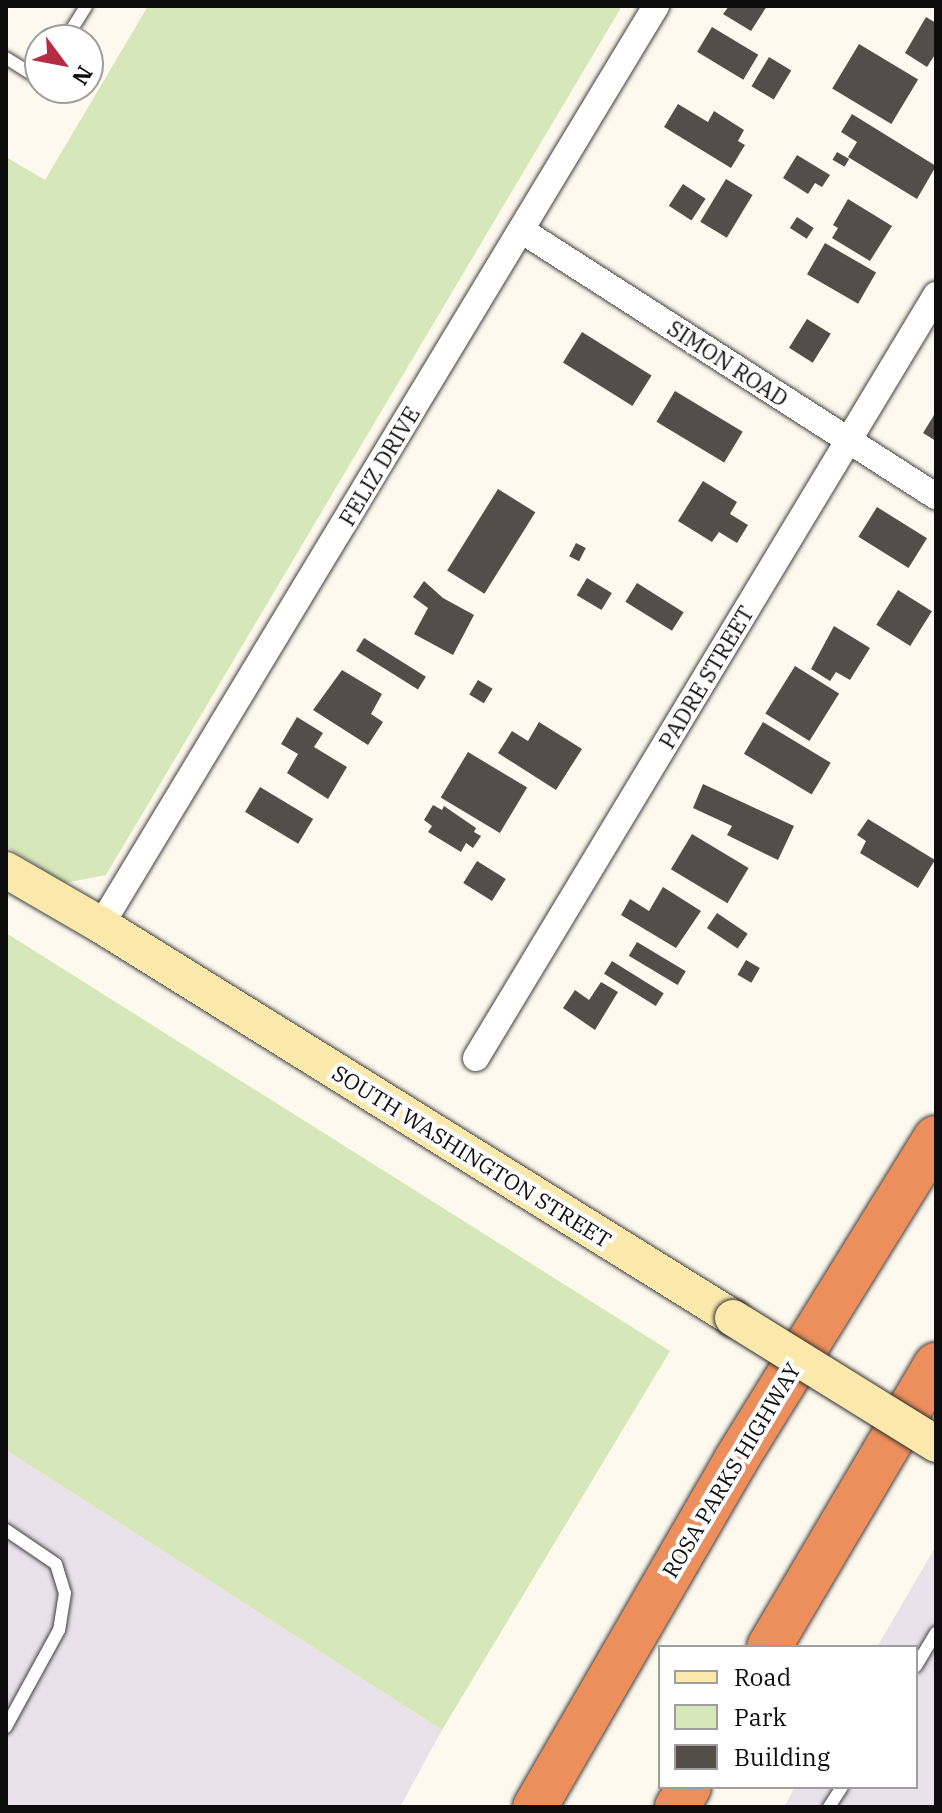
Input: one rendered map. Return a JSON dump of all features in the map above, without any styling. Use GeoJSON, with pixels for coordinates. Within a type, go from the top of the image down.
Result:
{"type":"FeatureCollection","features":[{"type":"Feature","properties":{"kind":"highway","name":"ROSA PARKS HIGHWAY"},"geometry":{"type":"LineString","coordinates":[[535,1807],[759,1422],[936,1138]]}},
{"type":"Feature","properties":{"kind":"highway"},"geometry":{"type":"LineString","coordinates":[[770,1645],[936,1365]]}},
{"type":"Feature","properties":{"kind":"highway"},"geometry":{"type":"LineString","coordinates":[[677,1807],[688,1789]]}},
{"type":"Feature","properties":{"kind":"street","name":"FELIZ DRIVE"},"geometry":{"type":"LineString","coordinates":[[101,925],[656,6]]}},
{"type":"Feature","properties":{"kind":"street","name":"SIMON ROAD"},"geometry":{"type":"LineString","coordinates":[[521,230],[936,496]]}},
{"type":"Feature","properties":{"kind":"street","name":"PADRE STREET"},"geometry":{"type":"LineString","coordinates":[[476,1058],[936,295]]}},
{"type":"Feature","properties":{"kind":"street","name":"SOUTH WASHINGTON STREET"},"geometry":{"type":"LineString","coordinates":[[6,870],[101,925],[936,1444]]}},
{"type":"Feature","properties":{"kind":"lane"},"geometry":{"type":"LineString","coordinates":[[75,24],[86,6]]}},
{"type":"Feature","properties":{"kind":"lane"},"geometry":{"type":"LineString","coordinates":[[6,58],[24,69]]}},
{"type":"Feature","properties":{"kind":"lane"},"geometry":{"type":"LineString","coordinates":[[6,1530],[56,1564],[65,1593],[59,1630],[6,1727]]}},
{"type":"Feature","properties":{"kind":"lane"},"geometry":{"type":"LineString","coordinates":[[918,1663],[936,1633]]}},
{"type":"Feature","properties":{"kind":"lane"},"geometry":{"type":"LineString","coordinates":[[829,1807],[841,1789]]}},
{"type":"Feature","properties":{"kind":"shaded area"},"geometry":{"type":"Polygon","coordinates":[[[6,1450],[442,1730],[400,1807],[6,1807],[6,1450]]]}},
{"type":"Feature","properties":{"kind":"shaded area"},"geometry":{"type":"Polygon","coordinates":[[[936,1546],[936,1807],[784,1807],[794,1789],[918,1789],[918,1645],[878,1645],[936,1546]]]}},
{"type":"Feature","properties":{"kind":"green space"},"geometry":{"type":"Polygon","coordinates":[[[148,6],[622,6],[106,875],[64,883],[6,846],[6,157],[45,180],[90,104],[104,104],[104,80],[148,6]]]}},
{"type":"Feature","properties":{"kind":"green space"},"geometry":{"type":"Polygon","coordinates":[[[6,933],[670,1351],[442,1730],[6,1450],[6,933]]]}},
{"type":"Feature","properties":{"kind":"building"},"geometry":{"type":"Polygon","coordinates":[[[729,6],[767,6],[751,31],[723,14],[729,6]]]}},
{"type":"Feature","properties":{"kind":"building"},"geometry":{"type":"Polygon","coordinates":[[[926,17],[936,23],[936,53],[927,67],[905,53],[926,17]]]}},
{"type":"Feature","properties":{"kind":"building"},"geometry":{"type":"Polygon","coordinates":[[[712,27],[758,55],[743,80],[697,52],[712,27]]]}},
{"type":"Feature","properties":{"kind":"building"},"geometry":{"type":"Polygon","coordinates":[[[859,44],[918,80],[891,124],[832,89],[859,44]]]}},
{"type":"Feature","properties":{"kind":"building"},"geometry":{"type":"Polygon","coordinates":[[[769,57],[791,70],[774,100],[751,86],[769,57]]]}},
{"type":"Feature","properties":{"kind":"building"},"geometry":{"type":"Polygon","coordinates":[[[678,104],[708,122],[714,111],[744,130],[738,141],[745,145],[731,168],[664,127],[678,104]]]}},
{"type":"Feature","properties":{"kind":"building"},"geometry":{"type":"Polygon","coordinates":[[[852,114],[936,166],[917,199],[848,157],[857,142],[841,132],[852,114]]]}},
{"type":"Feature","properties":{"kind":"building"},"geometry":{"type":"Polygon","coordinates":[[[837,152],[849,159],[845,167],[832,160],[837,152]]]}},
{"type":"Feature","properties":{"kind":"building"},"geometry":{"type":"Polygon","coordinates":[[[797,155],[830,175],[822,187],[815,183],[808,194],[783,178],[797,155]]]}},
{"type":"Feature","properties":{"kind":"building"},"geometry":{"type":"Polygon","coordinates":[[[726,179],[753,195],[727,238],[700,222],[726,179]]]}},
{"type":"Feature","properties":{"kind":"building"},"geometry":{"type":"Polygon","coordinates":[[[683,184],[706,199],[691,221],[669,206],[683,184]]]}},
{"type":"Feature","properties":{"kind":"building"},"geometry":{"type":"Polygon","coordinates":[[[848,199],[892,226],[870,261],[832,238],[838,228],[833,225],[848,199]]]}},
{"type":"Feature","properties":{"kind":"building"},"geometry":{"type":"Polygon","coordinates":[[[797,217],[814,228],[807,239],[790,228],[797,217]]]}},
{"type":"Feature","properties":{"kind":"building"},"geometry":{"type":"Polygon","coordinates":[[[825,243],[876,272],[858,304],[807,274],[825,243]]]}},
{"type":"Feature","properties":{"kind":"building"},"geometry":{"type":"Polygon","coordinates":[[[807,319],[831,334],[813,363],[789,348],[807,319]]]}},
{"type":"Feature","properties":{"kind":"building"},"geometry":{"type":"Polygon","coordinates":[[[582,332],[652,375],[632,406],[563,363],[582,332]]]}},
{"type":"Feature","properties":{"kind":"building"},"geometry":{"type":"Polygon","coordinates":[[[675,391],[743,432],[724,463],[656,422],[675,391]]]}},
{"type":"Feature","properties":{"kind":"building"},"geometry":{"type":"Polygon","coordinates":[[[936,412],[936,441],[923,433],[936,412]]]}},
{"type":"Feature","properties":{"kind":"building"},"geometry":{"type":"Polygon","coordinates":[[[703,481],[737,502],[730,514],[748,525],[737,543],[719,532],[712,542],[678,521],[703,481]]]}},
{"type":"Feature","properties":{"kind":"building"},"geometry":{"type":"Polygon","coordinates":[[[498,489],[535,512],[484,594],[447,570],[498,489]]]}},
{"type":"Feature","properties":{"kind":"building"},"geometry":{"type":"Polygon","coordinates":[[[877,507],[927,538],[908,568],[858,537],[877,507]]]}},
{"type":"Feature","properties":{"kind":"building"},"geometry":{"type":"Polygon","coordinates":[[[576,543],[586,548],[579,561],[569,556],[576,543]]]}},
{"type":"Feature","properties":{"kind":"building"},"geometry":{"type":"Polygon","coordinates":[[[587,578],[612,593],[602,610],[577,595],[587,578]]]}},
{"type":"Feature","properties":{"kind":"building"},"geometry":{"type":"Polygon","coordinates":[[[424,581],[443,598],[474,615],[453,655],[414,634],[428,608],[413,597],[424,581]]]}},
{"type":"Feature","properties":{"kind":"building"},"geometry":{"type":"Polygon","coordinates":[[[637,583],[684,612],[672,631],[625,602],[637,583]]]}},
{"type":"Feature","properties":{"kind":"building"},"geometry":{"type":"Polygon","coordinates":[[[898,590],[932,611],[910,646],[876,625],[898,590]]]}},
{"type":"Feature","properties":{"kind":"building"},"geometry":{"type":"Polygon","coordinates":[[[834,626],[870,648],[850,680],[836,672],[830,681],[811,669],[834,626]]]}},
{"type":"Feature","properties":{"kind":"building"},"geometry":{"type":"Polygon","coordinates":[[[364,638],[426,677],[418,689],[356,651],[364,638]]]}},
{"type":"Feature","properties":{"kind":"building"},"geometry":{"type":"Polygon","coordinates":[[[795,666],[839,694],[809,741],[765,713],[795,666]]]}},
{"type":"Feature","properties":{"kind":"building"},"geometry":{"type":"Polygon","coordinates":[[[342,670],[382,694],[371,714],[383,722],[368,745],[313,710],[342,670]]]}},
{"type":"Feature","properties":{"kind":"building"},"geometry":{"type":"Polygon","coordinates":[[[478,680],[493,689],[484,703],[469,695],[478,680]]]}},
{"type":"Feature","properties":{"kind":"building"},"geometry":{"type":"Polygon","coordinates":[[[297,717],[323,733],[314,747],[347,767],[328,799],[287,773],[298,754],[281,744],[297,717]]]}},
{"type":"Feature","properties":{"kind":"building"},"geometry":{"type":"Polygon","coordinates":[[[539,722],[582,749],[556,790],[498,753],[512,731],[528,741],[539,722]]]}},
{"type":"Feature","properties":{"kind":"building"},"geometry":{"type":"Polygon","coordinates":[[[763,722],[831,763],[812,794],[744,754],[763,722]]]}},
{"type":"Feature","properties":{"kind":"building"},"geometry":{"type":"Polygon","coordinates":[[[468,752],[527,788],[500,833],[441,797],[468,752]]]}},
{"type":"Feature","properties":{"kind":"building"},"geometry":{"type":"Polygon","coordinates":[[[703,784],[794,826],[778,860],[727,835],[732,826],[693,808],[703,784]]]}},
{"type":"Feature","properties":{"kind":"building"},"geometry":{"type":"Polygon","coordinates":[[[260,787],[313,819],[298,844],[245,812],[260,787]]]}},
{"type":"Feature","properties":{"kind":"building"},"geometry":{"type":"Polygon","coordinates":[[[433,805],[442,810],[444,806],[476,828],[474,832],[481,836],[473,848],[466,843],[461,852],[428,832],[432,826],[424,820],[433,805]]]}},
{"type":"Feature","properties":{"kind":"building"},"geometry":{"type":"Polygon","coordinates":[[[868,819],[935,860],[918,888],[860,853],[866,841],[857,835],[868,819]]]}},
{"type":"Feature","properties":{"kind":"building"},"geometry":{"type":"Polygon","coordinates":[[[692,834],[749,868],[727,903],[671,869],[692,834]]]}},
{"type":"Feature","properties":{"kind":"building"},"geometry":{"type":"Polygon","coordinates":[[[477,861],[506,879],[492,901],[463,883],[477,861]]]}},
{"type":"Feature","properties":{"kind":"building"},"geometry":{"type":"Polygon","coordinates":[[[663,887],[701,911],[676,948],[621,915],[630,899],[649,911],[663,887]]]}},
{"type":"Feature","properties":{"kind":"building"},"geometry":{"type":"Polygon","coordinates":[[[717,913],[748,934],[738,949],[707,928],[717,913]]]}},
{"type":"Feature","properties":{"kind":"building"},"geometry":{"type":"Polygon","coordinates":[[[637,942],[686,971],[678,985],[629,956],[637,942]]]}},
{"type":"Feature","properties":{"kind":"building"},"geometry":{"type":"Polygon","coordinates":[[[746,960],[760,968],[751,983],[738,975],[746,960]]]}},
{"type":"Feature","properties":{"kind":"building"},"geometry":{"type":"Polygon","coordinates":[[[612,961],[664,993],[656,1006],[604,974],[612,961]]]}},
{"type":"Feature","properties":{"kind":"building"},"geometry":{"type":"Polygon","coordinates":[[[601,982],[618,992],[595,1030],[563,1008],[575,990],[589,1000],[601,982]]]}}]}
